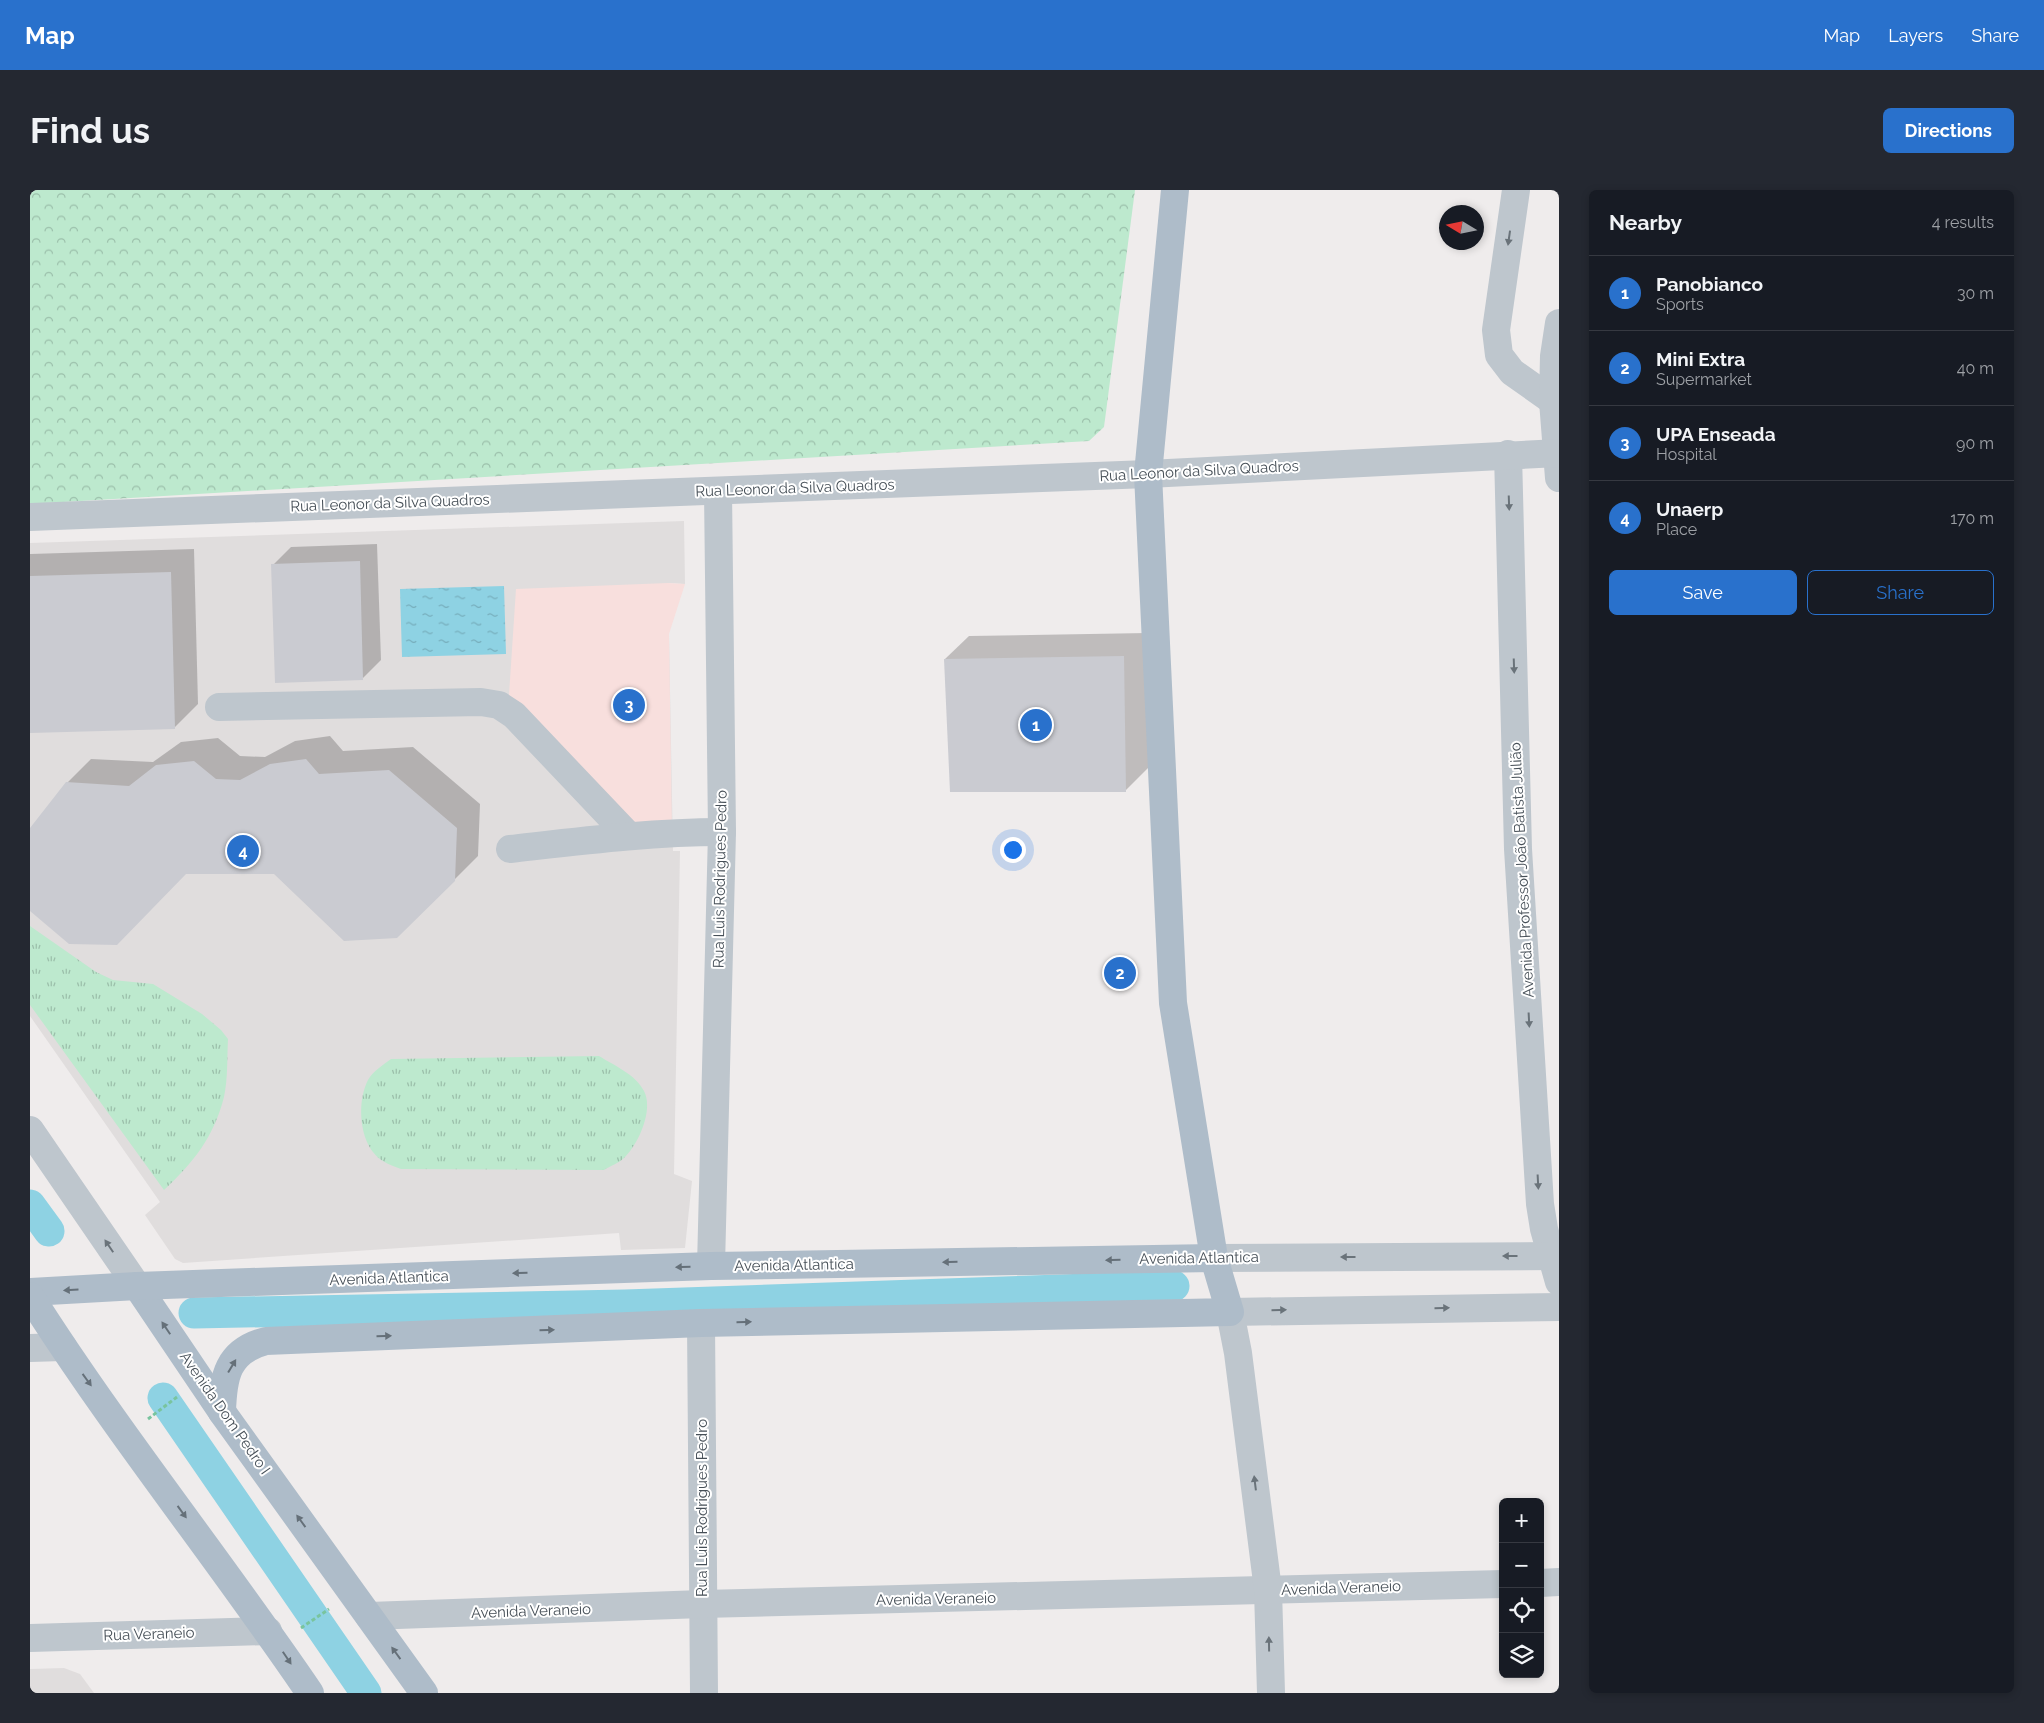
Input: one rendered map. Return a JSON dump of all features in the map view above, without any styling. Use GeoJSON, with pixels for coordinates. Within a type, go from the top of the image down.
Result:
{"type":"FeatureCollection","features":[{"type":"Feature","properties":{"kind":"main road"},"geometry":{"type":"LineString","coordinates":[[222,1412],[225,1376],[232,1363],[241,1351],[251,1345],[266,1342],[701,1323],[1230,1312],[1214,1258],[1173,1003],[1148,474],[1175,190]]}},
{"type":"Feature","properties":{"kind":"main road","name":"Avenida Atlantica"},"geometry":{"type":"LineString","coordinates":[[30,1292],[137,1286],[711,1266],[1214,1258]]}},
{"type":"Feature","properties":{"kind":"main road","name":"Avenida Dom Pedro I"},"geometry":{"type":"LineString","coordinates":[[137,1286],[222,1412],[424,1693]]}},
{"type":"Feature","properties":{"kind":"main road"},"geometry":{"type":"LineString","coordinates":[[30,1296],[63,1348],[268,1631],[310,1693]]}},
{"type":"Feature","properties":{"kind":"street"},"geometry":{"type":"LineString","coordinates":[[1516,190],[1496,330],[1499,355],[1512,372],[1552,401]]}},
{"type":"Feature","properties":{"kind":"street"},"geometry":{"type":"LineString","coordinates":[[1558,461],[1552,401],[1554,356],[1559,323]]}},
{"type":"Feature","properties":{"kind":"street","name":"Rua Leonor da Silva Quadros"},"geometry":{"type":"LineString","coordinates":[[30,517],[1148,474],[1508,454],[1558,461]]}},
{"type":"Feature","properties":{"kind":"street","name":"Avenida Professor João Batista Julião"},"geometry":{"type":"LineString","coordinates":[[1508,454],[1518,849],[1540,1204],[1544,1229],[1556,1256],[1559,1282]]}},
{"type":"Feature","properties":{"kind":"street","name":"Rua Luis Rodrigues Pedro"},"geometry":{"type":"LineString","coordinates":[[711,1266],[722,832],[718,491]]}},
{"type":"Feature","properties":{"kind":"street"},"geometry":{"type":"LineString","coordinates":[[219,707],[481,702],[499,705],[514,716],[628,835]]}},
{"type":"Feature","properties":{"kind":"street"},"geometry":{"type":"LineString","coordinates":[[510,849],[628,835],[672,832],[722,832]]}},
{"type":"Feature","properties":{"kind":"street","name":"Avenida Dom Pedro I"},"geometry":{"type":"LineString","coordinates":[[30,1130],[137,1286]]}},
{"type":"Feature","properties":{"kind":"street","name":"Avenida Atlantica"},"geometry":{"type":"LineString","coordinates":[[1214,1258],[1556,1256]]}},
{"type":"Feature","properties":{"kind":"street"},"geometry":{"type":"LineString","coordinates":[[1271,1693],[1268,1590],[1235,1328],[1230,1312],[1559,1307]]}},
{"type":"Feature","properties":{"kind":"street","name":"Rua Luis Rodrigues Pedro"},"geometry":{"type":"LineString","coordinates":[[701,1323],[704,1693]]}},
{"type":"Feature","properties":{"kind":"street"},"geometry":{"type":"LineString","coordinates":[[30,1348],[63,1348]]}},
{"type":"Feature","properties":{"kind":"street"},"geometry":{"type":"LineString","coordinates":[[1544,1582],[1559,1582]]}},
{"type":"Feature","properties":{"kind":"street","name":"Avenida Veraneio"},"geometry":{"type":"LineString","coordinates":[[369,1616],[702,1604],[1499,1584]]}},
{"type":"Feature","properties":{"kind":"street","name":"Rua Veraneio"},"geometry":{"type":"LineString","coordinates":[[30,1638],[268,1631]]}},
{"type":"Feature","properties":{"kind":"path"},"geometry":{"type":"LineString","coordinates":[[148,1419],[185,1392]]}},
{"type":"Feature","properties":{"kind":"path"},"geometry":{"type":"LineString","coordinates":[[297,1631],[334,1606]]}},
{"type":"Feature","properties":{"kind":"shaded area"},"geometry":{"type":"Polygon","coordinates":[[[684,521],[685,584],[668,583],[673,851],[680,851],[674,1174],[692,1181],[685,1248],[621,1250],[619,1233],[183,1263],[175,1259],[145,1215],[160,1202],[30,1016],[30,543],[684,521]]]}},
{"type":"Feature","properties":{"kind":"shaded area"},"geometry":{"type":"Polygon","coordinates":[[[668,583],[685,584],[669,634],[672,832],[628,835],[508,710],[516,589],[668,583]]]}},
{"type":"Feature","properties":{"kind":"shaded area"},"geometry":{"type":"Polygon","coordinates":[[[64,1668],[80,1674],[94,1693],[30,1693],[30,1669],[64,1668]]]}},
{"type":"Feature","properties":{"kind":"green space"},"geometry":{"type":"Polygon","coordinates":[[[30,190],[1135,190],[1104,427],[1089,441],[30,504],[30,190]]]}},
{"type":"Feature","properties":{"kind":"green space"},"geometry":{"type":"Polygon","coordinates":[[[30,926],[96,972],[113,980],[153,984],[202,1014],[221,1030],[228,1039],[227,1076],[220,1111],[201,1148],[184,1170],[164,1190],[30,1005],[30,926]]]}},
{"type":"Feature","properties":{"kind":"green space"},"geometry":{"type":"Polygon","coordinates":[[[599,1056],[635,1080],[644,1091],[647,1099],[646,1117],[634,1145],[622,1160],[604,1170],[401,1169],[385,1162],[369,1146],[362,1124],[361,1112],[364,1090],[368,1080],[378,1068],[391,1059],[599,1056]]]}},
{"type":"Feature","properties":{"kind":"water"},"geometry":{"type":"Polygon","coordinates":[[[504,586],[506,654],[402,657],[400,589],[504,586]]]}},
{"type":"Feature","properties":{"kind":"building"},"geometry":{"type":"Polygon","coordinates":[[[360,561],[363,680],[275,683],[271,564],[360,561]]]}},
{"type":"Feature","properties":{"kind":"building"},"geometry":{"type":"Polygon","coordinates":[[[171,572],[175,729],[30,733],[30,576],[171,572]]]}},
{"type":"Feature","properties":{"kind":"building"},"geometry":{"type":"Polygon","coordinates":[[[1124,656],[1126,792],[950,792],[944,659],[1124,656]]]}},
{"type":"Feature","properties":{"kind":"building"},"geometry":{"type":"Polygon","coordinates":[[[306,759],[319,774],[389,770],[457,828],[455,881],[397,938],[344,941],[274,874],[186,874],[117,945],[69,944],[30,911],[30,828],[66,782],[129,786],[156,765],[194,761],[216,779],[240,780],[270,764],[306,759]]]}},
{"type":"Feature","properties":{"kind":"waterway"},"geometry":{"type":"LineString","coordinates":[[30,1205],[49,1231]]}},
{"type":"Feature","properties":{"kind":"waterway"},"geometry":{"type":"LineString","coordinates":[[194,1313],[625,1305],[1174,1286]]}},
{"type":"Feature","properties":{"kind":"waterway"},"geometry":{"type":"LineString","coordinates":[[163,1398],[366,1693]]}},
{"type":"Feature","properties":{"kind":"place","name":"UPA Enseada"},"geometry":{"type":"Point","coordinates":[629,705]}},
{"type":"Feature","properties":{"kind":"place","name":"Panobianco"},"geometry":{"type":"Point","coordinates":[1036,725]}},
{"type":"Feature","properties":{"kind":"place","name":"Unaerp"},"geometry":{"type":"Point","coordinates":[243,851]}},
{"type":"Feature","properties":{"kind":"place","name":"Mini Extra"},"geometry":{"type":"Point","coordinates":[1120,973]}}]}
